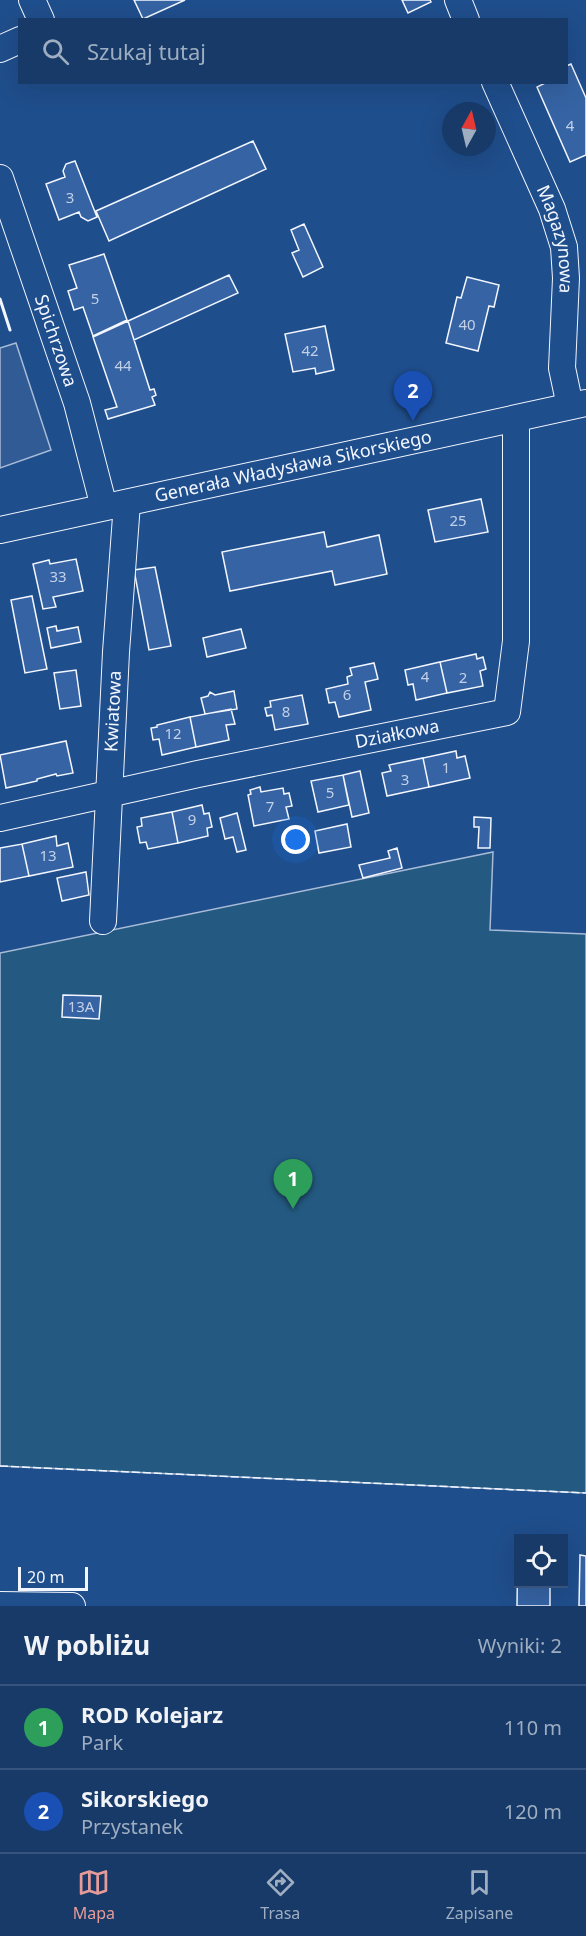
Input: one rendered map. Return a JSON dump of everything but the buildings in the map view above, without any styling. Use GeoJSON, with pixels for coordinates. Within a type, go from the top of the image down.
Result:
{"type":"FeatureCollection","features":[{"type":"Feature","properties":{"kind":"street"},"geometry":{"type":"LineString","coordinates":[[32,0],[39,18]]}},
{"type":"Feature","properties":{"kind":"street"},"geometry":{"type":"LineString","coordinates":[[458,0],[465,18]]}},
{"type":"Feature","properties":{"kind":"street"},"geometry":{"type":"LineString","coordinates":[[0,49],[18,41]]}},
{"type":"Feature","properties":{"kind":"street","name":"Magazynowa"},"geometry":{"type":"LineString","coordinates":[[496,84],[552,209],[564,247],[566,278],[562,368],[578,404]]}},
{"type":"Feature","properties":{"kind":"street","name":"Spichrzowa"},"geometry":{"type":"LineString","coordinates":[[0,178],[116,505]]}},
{"type":"Feature","properties":{"kind":"street","name":"Generała Władysława Sikorskiego"},"geometry":{"type":"LineString","coordinates":[[0,530],[578,404]]}},
{"type":"Feature","properties":{"kind":"street","name":"Działkowa"},"geometry":{"type":"LineString","coordinates":[[0,818],[233,767],[507,712],[516,641],[516,419]]}},
{"type":"Feature","properties":{"kind":"street","name":"Kwiatowa"},"geometry":{"type":"LineString","coordinates":[[103,921],[116,652],[116,505]]}},
{"type":"Feature","properties":{"kind":"street"},"geometry":{"type":"LineString","coordinates":[[0,1605],[72,1606]]}},
{"type":"Feature","properties":{"kind":"shaded area"},"geometry":{"type":"Polygon","coordinates":[[[16,343],[51,450],[0,468],[0,348],[16,343]]]}},
{"type":"Feature","properties":{"kind":"shaded area"},"geometry":{"type":"Polygon","coordinates":[[[493,852],[490,930],[586,934],[586,1493],[0,1466],[0,953],[493,852]]]}},
{"type":"Feature","properties":{"kind":"fence"},"geometry":{"type":"LineString","coordinates":[[0,1466],[586,1493]]}},
{"type":"Feature","properties":{"kind":"wall"},"geometry":{"type":"LineString","coordinates":[[0,299],[10,330]]}},
{"type":"Feature","properties":{"kind":"place","name":"Sikorskiego"},"geometry":{"type":"Point","coordinates":[413,421]}},
{"type":"Feature","properties":{"kind":"place","name":"ROD Kolejarz"},"geometry":{"type":"Point","coordinates":[293,1209]}}]}
